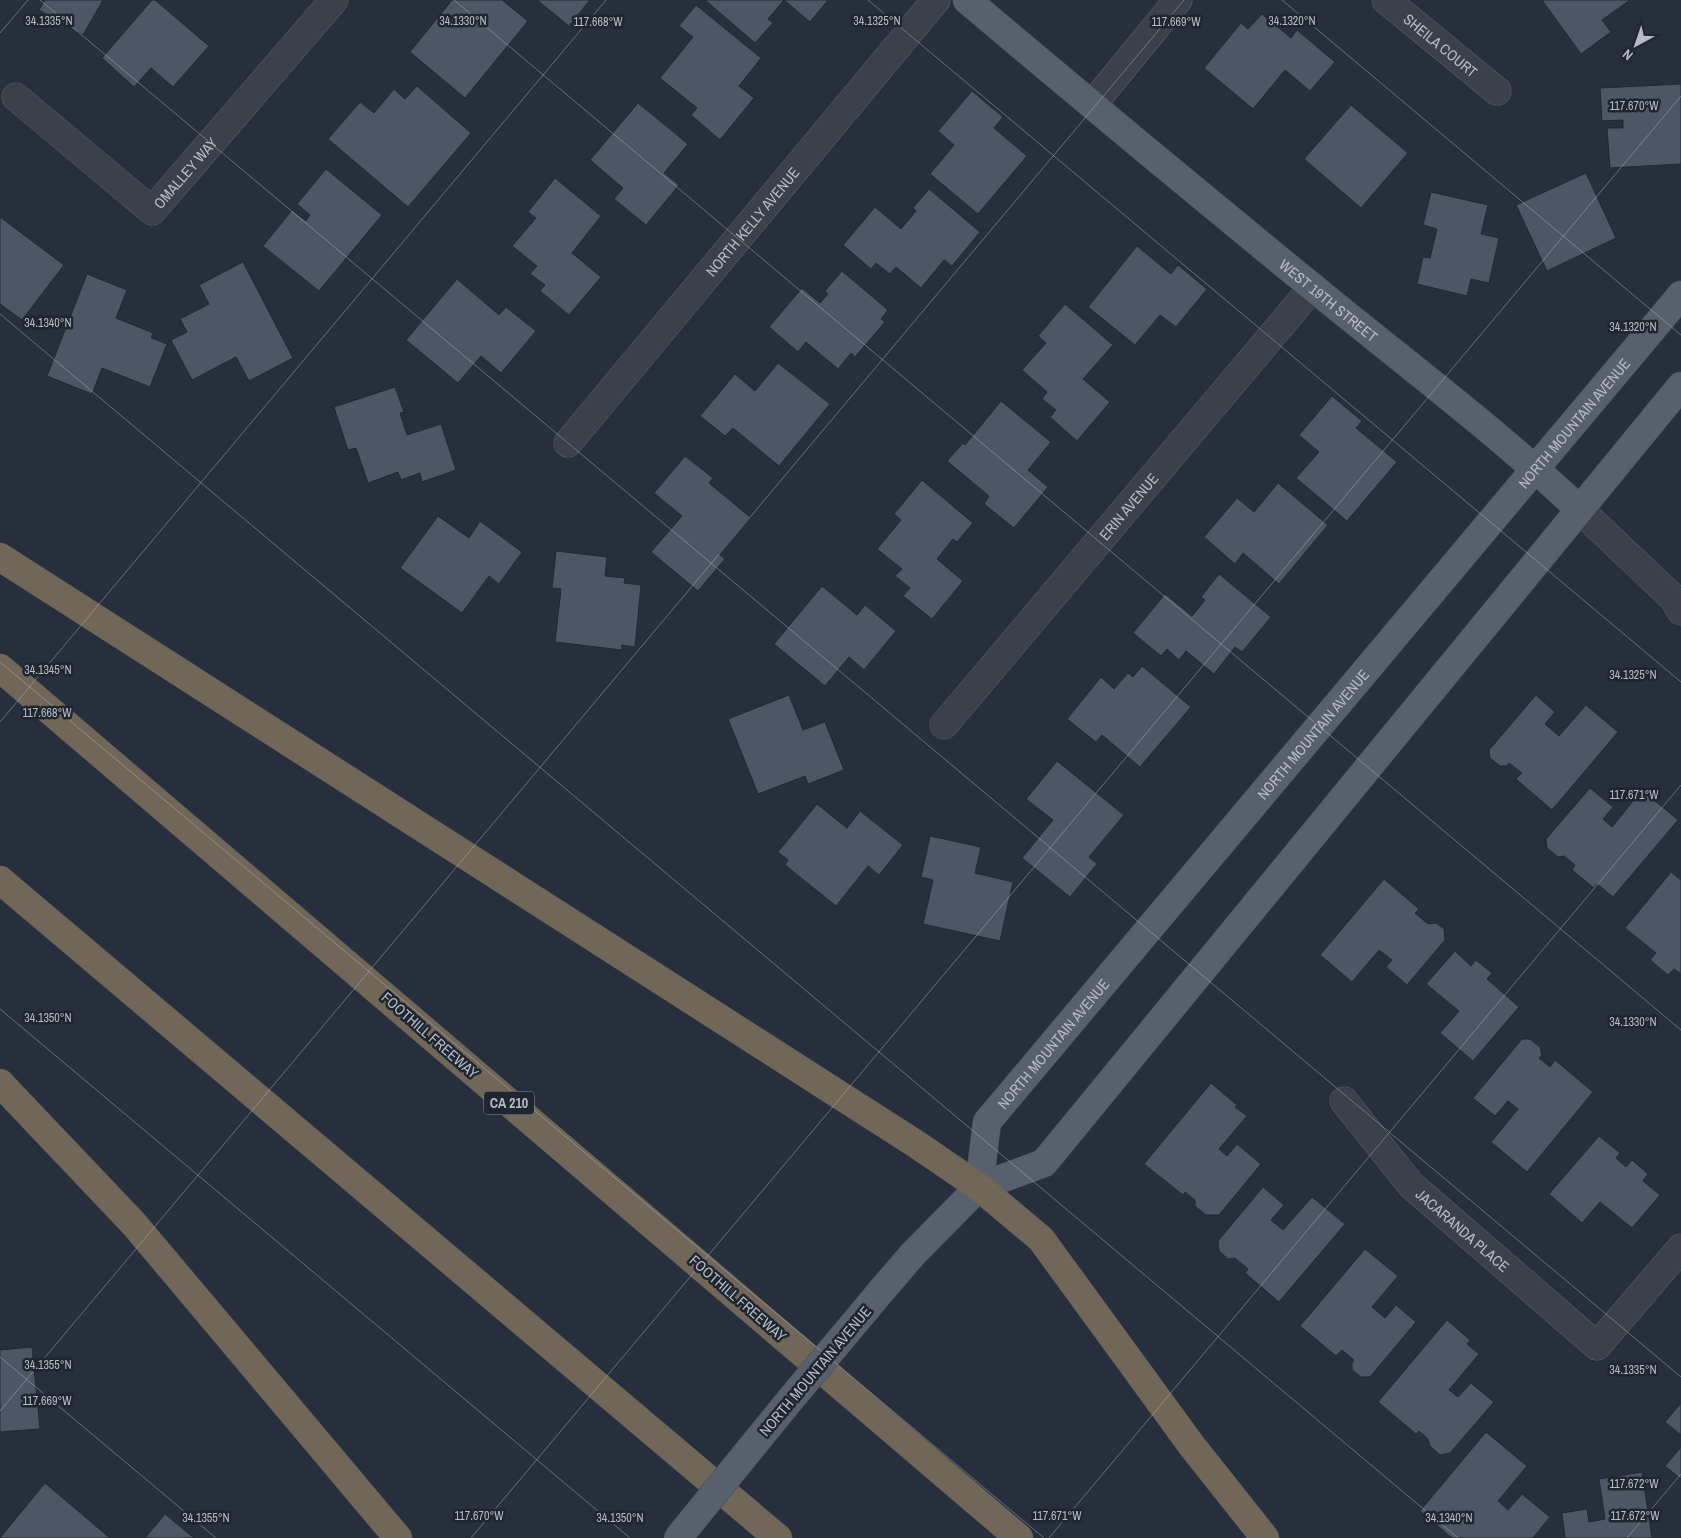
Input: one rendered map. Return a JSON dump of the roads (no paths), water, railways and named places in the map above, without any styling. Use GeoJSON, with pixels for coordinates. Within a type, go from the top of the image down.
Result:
{"type":"FeatureCollection","features":[{"type":"Feature","properties":{"kind":"highway"},"geometry":{"type":"LineString","coordinates":[[0,557],[899,1133],[979,1187],[1041,1239],[1192,1446],[1265,1538]]}},
{"type":"Feature","properties":{"kind":"highway","name":"FOOTHILL FREEWAY"},"geometry":{"type":"LineString","coordinates":[[0,668],[1019,1538]]}},
{"type":"Feature","properties":{"kind":"highway"},"geometry":{"type":"LineString","coordinates":[[0,880],[778,1538]]}},
{"type":"Feature","properties":{"kind":"highway"},"geometry":{"type":"LineString","coordinates":[[0,1083],[134,1224],[398,1538]]}},
{"type":"Feature","properties":{"kind":"main road","name":"WEST 19TH STREET"},"geometry":{"type":"LineString","coordinates":[[967,0],[1092,105],[1536,469],[1579,509]]}},
{"type":"Feature","properties":{"kind":"main road","name":"NORTH MOUNTAIN AVENUE"},"geometry":{"type":"LineString","coordinates":[[979,1187],[987,1122],[1681,295]]}},
{"type":"Feature","properties":{"kind":"main road","name":"NORTH MOUNTAIN AVENUE"},"geometry":{"type":"LineString","coordinates":[[678,1538],[790,1400],[913,1254],[979,1187],[1044,1163],[1681,386]]}},
{"type":"Feature","properties":{"kind":"street","name":"OMALLEY WAY"},"geometry":{"type":"LineString","coordinates":[[16,97],[152,212],[334,0]]}},
{"type":"Feature","properties":{"kind":"street","name":"NORTH KELLY AVENUE"},"geometry":{"type":"LineString","coordinates":[[568,443],[936,0]]}},
{"type":"Feature","properties":{"kind":"street"},"geometry":{"type":"LineString","coordinates":[[1092,105],[1178,0]]}},
{"type":"Feature","properties":{"kind":"street","name":"SHEILA COURT"},"geometry":{"type":"LineString","coordinates":[[1386,0],[1497,91]]}},
{"type":"Feature","properties":{"kind":"street","name":"ERIN AVENUE"},"geometry":{"type":"LineString","coordinates":[[944,725],[1313,287]]}},
{"type":"Feature","properties":{"kind":"street","name":"WEST 19TH STREET"},"geometry":{"type":"LineString","coordinates":[[1579,509],[1673,598],[1681,611]]}},
{"type":"Feature","properties":{"kind":"street","name":"JACARANDA PLACE"},"geometry":{"type":"LineString","coordinates":[[1344,1101],[1411,1185],[1597,1346],[1681,1248]]}}]}
